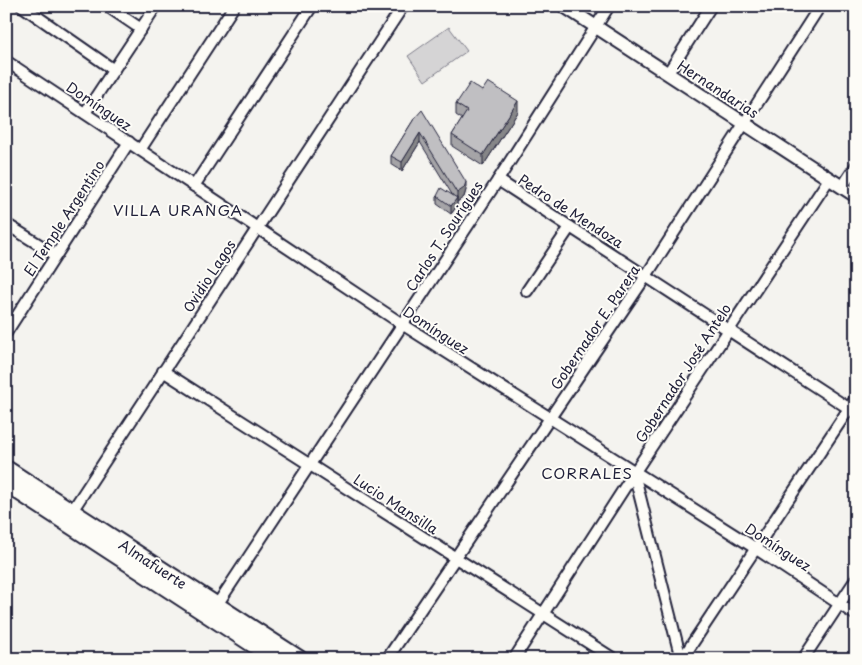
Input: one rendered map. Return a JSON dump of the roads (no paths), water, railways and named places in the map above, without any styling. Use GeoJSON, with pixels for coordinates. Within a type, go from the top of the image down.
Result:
{"type":"FeatureCollection","features":[{"type":"Feature","properties":{"kind":"main road","name":"Almafuerte"},"geometry":{"type":"LineString","coordinates":[[6,468],[299,659]]}},
{"type":"Feature","properties":{"kind":"main road","name":"Almafuerte"},"geometry":{"type":"LineString","coordinates":[[6,483],[276,659]]}},
{"type":"Feature","properties":{"kind":"street"},"geometry":{"type":"LineString","coordinates":[[22,6],[114,70]]}},
{"type":"Feature","properties":{"kind":"street"},"geometry":{"type":"LineString","coordinates":[[107,6],[141,29]]}},
{"type":"Feature","properties":{"kind":"street"},"geometry":{"type":"LineString","coordinates":[[85,113],[156,6]]}},
{"type":"Feature","properties":{"kind":"street"},"geometry":{"type":"LineString","coordinates":[[140,150],[234,6]]}},
{"type":"Feature","properties":{"kind":"street"},"geometry":{"type":"LineString","coordinates":[[194,186],[312,6]]}},
{"type":"Feature","properties":{"kind":"street","name":"Ovidio Lagos"},"geometry":{"type":"LineString","coordinates":[[72,511],[403,6]]}},
{"type":"Feature","properties":{"kind":"street","name":"Hernandarias"},"geometry":{"type":"LineString","coordinates":[[564,6],[856,196]]}},
{"type":"Feature","properties":{"kind":"street","name":"Carlos T. Sourigues"},"geometry":{"type":"LineString","coordinates":[[217,605],[498,180],[609,6]]}},
{"type":"Feature","properties":{"kind":"street"},"geometry":{"type":"LineString","coordinates":[[668,73],[711,6]]}},
{"type":"Feature","properties":{"kind":"street","name":"Gobernador E. Parera"},"geometry":{"type":"LineString","coordinates":[[387,659],[456,560],[646,276],[820,6]]}},
{"type":"Feature","properties":{"kind":"street","name":"Domínguez"},"geometry":{"type":"LineString","coordinates":[[6,61],[402,324],[634,473],[755,548],[856,615]]}},
{"type":"Feature","properties":{"kind":"street","name":"El Temple Argentino"},"geometry":{"type":"LineString","coordinates":[[6,333],[129,142]]}},
{"type":"Feature","properties":{"kind":"street"},"geometry":{"type":"LineString","coordinates":[[842,187],[856,166]]}},
{"type":"Feature","properties":{"kind":"street","name":"Gobernador José Antelo"},"geometry":{"type":"LineString","coordinates":[[514,659],[634,473],[829,179]]}},
{"type":"Feature","properties":{"kind":"street","name":"Pedro de Mendoza"},"geometry":{"type":"LineString","coordinates":[[498,180],[852,411]]}},
{"type":"Feature","properties":{"kind":"street"},"geometry":{"type":"LineString","coordinates":[[6,224],[56,255]]}},
{"type":"Feature","properties":{"kind":"street"},"geometry":{"type":"LineString","coordinates":[[527,291],[570,226]]}},
{"type":"Feature","properties":{"kind":"street","name":"Lucio Mansilla"},"geometry":{"type":"LineString","coordinates":[[163,371],[456,560],[614,659]]}},
{"type":"Feature","properties":{"kind":"street"},"geometry":{"type":"LineString","coordinates":[[681,659],[755,548],[852,411],[856,398]]}},
{"type":"Feature","properties":{"kind":"street"},"geometry":{"type":"LineString","coordinates":[[634,473],[681,659]]}},
{"type":"Feature","properties":{"kind":"street"},"geometry":{"type":"LineString","coordinates":[[803,659],[856,579]]}},
{"type":"Feature","properties":{"kind":"district","name":"VILLA URANGA"},"geometry":{"type":"Point","coordinates":[178,209]}},
{"type":"Feature","properties":{"kind":"district","name":"CORRALES"},"geometry":{"type":"Point","coordinates":[587,472]}}]}
